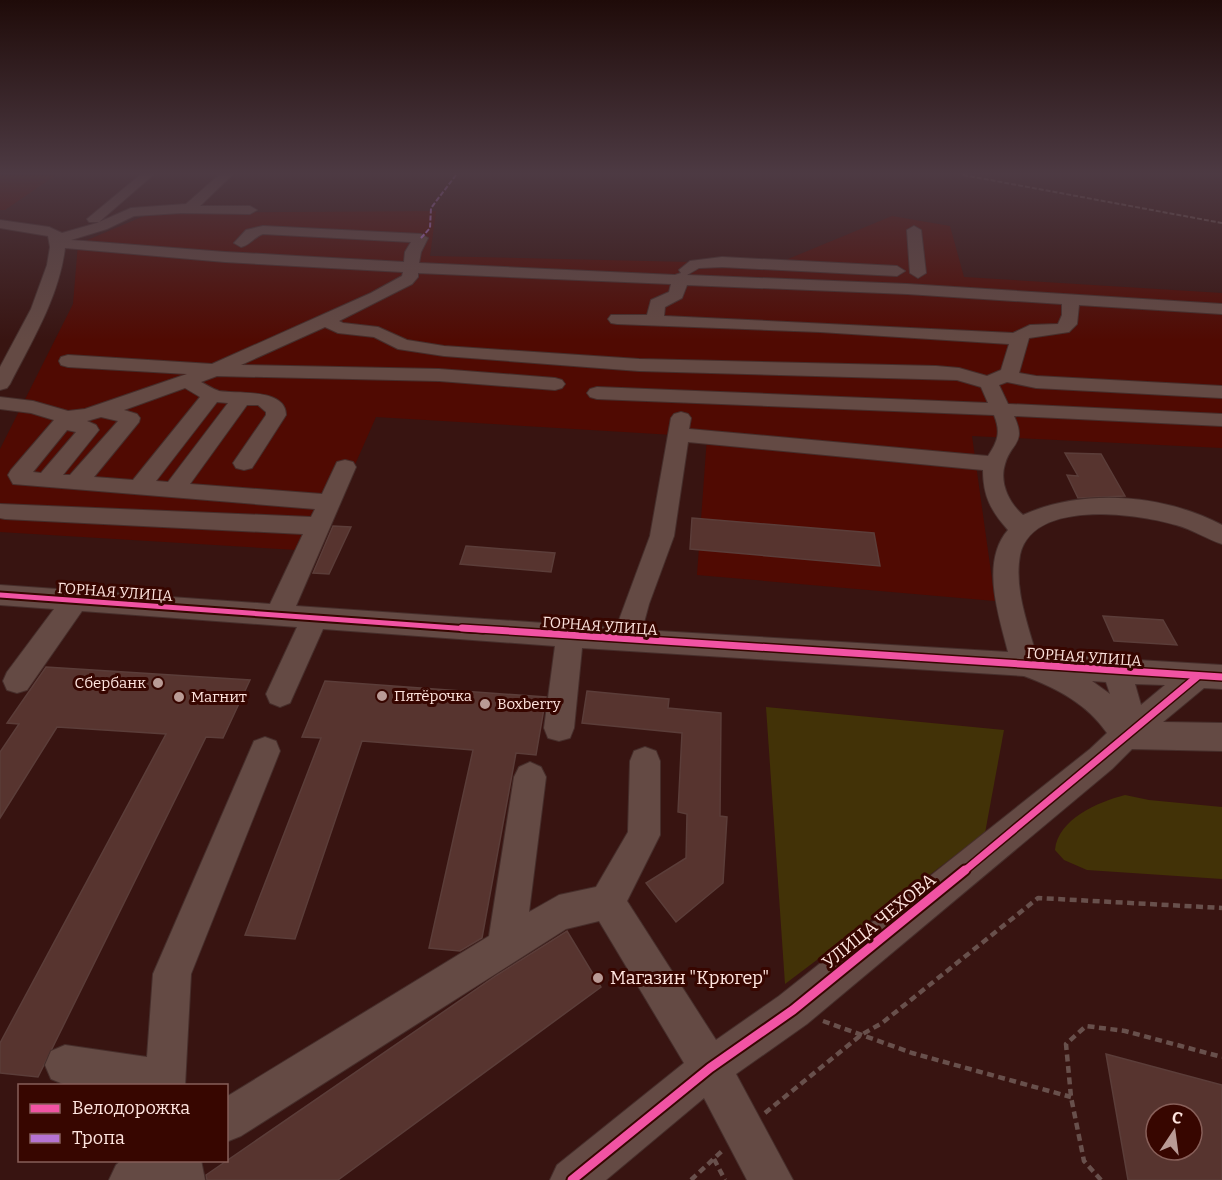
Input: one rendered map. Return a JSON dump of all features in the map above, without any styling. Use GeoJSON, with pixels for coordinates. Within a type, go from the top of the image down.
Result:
{"type":"FeatureCollection","features":[{"type":"Feature","properties":{"kind":"street"},"geometry":{"type":"LineString","coordinates":[[46,230],[61,237],[221,257],[412,260]]}},
{"type":"Feature","properties":{"kind":"street"},"geometry":{"type":"LineString","coordinates":[[0,384],[42,305],[61,237],[74,230]]}},
{"type":"Feature","properties":{"kind":"street"},"geometry":{"type":"LineString","coordinates":[[61,237],[87,230]]}},
{"type":"Feature","properties":{"kind":"street"},"geometry":{"type":"LineString","coordinates":[[655,320],[657,304],[661,300],[676,295],[682,278],[690,266],[722,262],[924,273],[914,230]]}},
{"type":"Feature","properties":{"kind":"street"},"geometry":{"type":"LineString","coordinates":[[61,237],[238,243],[573,276],[682,278],[1222,309]]}},
{"type":"Feature","properties":{"kind":"street"},"geometry":{"type":"LineString","coordinates":[[221,257],[238,243]]}},
{"type":"Feature","properties":{"kind":"street"},"geometry":{"type":"LineString","coordinates":[[0,403],[33,407],[64,420],[101,411],[215,370],[399,286],[410,277],[412,260]]}},
{"type":"Feature","properties":{"kind":"street"},"geometry":{"type":"LineString","coordinates":[[998,380],[1010,372],[1020,339],[1025,333],[1064,329],[1069,326],[1072,316],[1070,300]]}},
{"type":"Feature","properties":{"kind":"street"},"geometry":{"type":"LineString","coordinates":[[617,319],[1020,339]]}},
{"type":"Feature","properties":{"kind":"street"},"geometry":{"type":"LineString","coordinates":[[327,320],[338,328],[378,332],[404,345],[444,351],[639,365],[936,372],[998,380],[1222,392]]}},
{"type":"Feature","properties":{"kind":"street"},"geometry":{"type":"LineString","coordinates":[[439,375],[444,351]]}},
{"type":"Feature","properties":{"kind":"street"},"geometry":{"type":"LineString","coordinates":[[68,361],[215,370],[439,375],[555,384]]}},
{"type":"Feature","properties":{"kind":"street"},"geometry":{"type":"LineString","coordinates":[[998,380],[1000,408],[1007,419],[1009,435],[1008,442],[994,464],[994,488],[998,501],[1006,513],[1021,528]]}},
{"type":"Feature","properties":{"kind":"street"},"geometry":{"type":"LineString","coordinates":[[186,381],[212,396],[263,400],[276,410],[276,415],[244,464]]}},
{"type":"Feature","properties":{"kind":"street"},"geometry":{"type":"LineString","coordinates":[[597,393],[1000,408],[1222,420]]}},
{"type":"Feature","properties":{"kind":"street"},"geometry":{"type":"LineString","coordinates":[[139,488],[212,396]]}},
{"type":"Feature","properties":{"kind":"street"},"geometry":{"type":"LineString","coordinates":[[626,640],[636,604],[659,548],[684,397]]}},
{"type":"Feature","properties":{"kind":"street"},"geometry":{"type":"LineString","coordinates":[[174,490],[242,398]]}},
{"type":"Feature","properties":{"kind":"street"},"geometry":{"type":"LineString","coordinates":[[76,483],[129,422],[130,418],[101,411]]}},
{"type":"Feature","properties":{"kind":"street"},"geometry":{"type":"LineString","coordinates":[[64,420],[19,475],[21,479],[329,502]]}},
{"type":"Feature","properties":{"kind":"street"},"geometry":{"type":"LineString","coordinates":[[679,435],[994,464]]}},
{"type":"Feature","properties":{"kind":"street"},"geometry":{"type":"LineString","coordinates":[[278,616],[345,467]]}},
{"type":"Feature","properties":{"kind":"street"},"geometry":{"type":"LineString","coordinates":[[1125,735],[1115,718],[1083,689],[1054,674],[1025,665],[1006,584],[1010,549],[1014,538],[1021,528],[1034,518],[1079,506],[1132,509],[1173,515],[1220,529]]}},
{"type":"Feature","properties":{"kind":"street"},"geometry":{"type":"LineString","coordinates":[[5,511],[318,526]]}},
{"type":"Feature","properties":{"kind":"street","name":"ГОРНАЯ УЛИЦА"},"geometry":{"type":"LineString","coordinates":[[3,592],[75,602],[1210,677]]}},
{"type":"Feature","properties":{"kind":"street"},"geometry":{"type":"LineString","coordinates":[[17,681],[75,602]]}},
{"type":"Feature","properties":{"kind":"street"},"geometry":{"type":"LineString","coordinates":[[280,694],[314,618]]}},
{"type":"Feature","properties":{"kind":"street"},"geometry":{"type":"LineString","coordinates":[[559,728],[570,636]]}},
{"type":"Feature","properties":{"kind":"street"},"geometry":{"type":"LineString","coordinates":[[1116,671],[1128,708],[1125,735]]}},
{"type":"Feature","properties":{"kind":"street","name":"УЛИЦА ЧЕХОВА"},"geometry":{"type":"LineString","coordinates":[[572,1180],[710,1068],[793,1010],[1101,759],[1125,735],[1210,677]]}},
{"type":"Feature","properties":{"kind":"street"},"geometry":{"type":"LineString","coordinates":[[1125,735],[1222,737]]}},
{"type":"Feature","properties":{"kind":"street"},"geometry":{"type":"LineString","coordinates":[[65,1065],[164,1083],[172,974],[265,750]]}},
{"type":"Feature","properties":{"kind":"street"},"geometry":{"type":"LineString","coordinates":[[228,1120],[559,913],[607,902],[644,835],[645,761]]}},
{"type":"Feature","properties":{"kind":"street"},"geometry":{"type":"LineString","coordinates":[[506,946],[530,777]]}},
{"type":"Feature","properties":{"kind":"street"},"geometry":{"type":"LineString","coordinates":[[607,902],[710,1068],[771,1180]]}},
{"type":"Feature","properties":{"kind":"street"},"geometry":{"type":"LineString","coordinates":[[131,1180],[161,1162]]}},
{"type":"Feature","properties":{"kind":"street"},"geometry":{"type":"LineString","coordinates":[[179,1162],[183,1180]]}},
{"type":"Feature","properties":{"kind":"path"},"geometry":{"type":"LineString","coordinates":[[691,1180],[744,1131],[861,1035],[882,1023],[1038,898],[1222,908]]}},
{"type":"Feature","properties":{"kind":"path"},"geometry":{"type":"LineString","coordinates":[[793,1010],[912,1053],[1071,1097]]}},
{"type":"Feature","properties":{"kind":"path"},"geometry":{"type":"LineString","coordinates":[[1101,1180],[1084,1161],[1071,1097],[1066,1044],[1086,1026],[1125,1031],[1222,1057]]}},
{"type":"Feature","properties":{"kind":"path"},"geometry":{"type":"LineString","coordinates":[[714,1159],[725,1180]]}},
{"type":"Feature","properties":{"kind":"shaded area"},"geometry":{"type":"Polygon","coordinates":[[[111,230],[433,230],[430,256],[776,264],[858,230],[951,230],[964,277],[1222,293],[1222,448],[972,436],[995,601],[697,575],[707,437],[376,417],[335,510],[297,550],[0,532],[0,449],[73,304],[78,244],[111,230]]]}},
{"type":"Feature","properties":{"kind":"shaded area"},"geometry":{"type":"Polygon","coordinates":[[[766,707],[1004,730],[985,833],[785,984],[766,707]]]}},
{"type":"Feature","properties":{"kind":"shaded area"},"geometry":{"type":"Polygon","coordinates":[[[1125,795],[1149,800],[1222,807],[1222,879],[1087,870],[1064,860],[1055,850],[1063,829],[1081,813],[1103,802],[1125,795]]]}},
{"type":"Feature","properties":{"kind":"building"},"geometry":{"type":"Polygon","coordinates":[[[1065,453],[1101,454],[1125,496],[1078,498],[1067,475],[1078,476],[1065,453]]]}},
{"type":"Feature","properties":{"kind":"building"},"geometry":{"type":"Polygon","coordinates":[[[692,518],[874,533],[880,566],[690,549],[692,518]]]}},
{"type":"Feature","properties":{"kind":"building"},"geometry":{"type":"Polygon","coordinates":[[[333,526],[351,527],[329,574],[313,573],[333,526]]]}},
{"type":"Feature","properties":{"kind":"building"},"geometry":{"type":"Polygon","coordinates":[[[466,546],[555,553],[551,572],[460,564],[466,546]]]}},
{"type":"Feature","properties":{"kind":"building"},"geometry":{"type":"Polygon","coordinates":[[[1103,616],[1163,620],[1177,645],[1114,641],[1103,616]]]}},
{"type":"Feature","properties":{"kind":"building"},"geometry":{"type":"Polygon","coordinates":[[[46,667],[250,680],[223,738],[206,737],[38,1077],[0,1073],[0,1043],[166,734],[57,727],[0,818],[0,752],[19,724],[7,723],[46,667]]]}},
{"type":"Feature","properties":{"kind":"building"},"geometry":{"type":"Polygon","coordinates":[[[325,681],[546,697],[536,755],[516,753],[482,938],[460,951],[429,948],[473,750],[362,741],[295,939],[245,935],[321,738],[302,737],[325,681]]]}},
{"type":"Feature","properties":{"kind":"building"},"geometry":{"type":"Polygon","coordinates":[[[587,691],[669,699],[668,708],[721,713],[720,816],[727,817],[723,883],[676,922],[646,883],[686,858],[687,814],[678,812],[682,733],[582,723],[587,691]]]}},
{"type":"Feature","properties":{"kind":"building"},"geometry":{"type":"Polygon","coordinates":[[[567,931],[601,987],[338,1180],[207,1180],[206,1175],[497,975],[567,931]]]}},
{"type":"Feature","properties":{"kind":"building"},"geometry":{"type":"Polygon","coordinates":[[[1106,1054],[1222,1085],[1222,1180],[1128,1180],[1106,1054]]]}},
{"type":"Feature","properties":{"kind":"marked path"},"geometry":{"type":"LineString","coordinates":[[421,238],[428,230]]}},
{"type":"Feature","properties":{"kind":"cycle path"},"geometry":{"type":"LineString","coordinates":[[0,595],[626,640],[1222,677]]}},
{"type":"Feature","properties":{"kind":"cycle path"},"geometry":{"type":"LineString","coordinates":[[572,1180],[710,1068],[793,1010],[1101,759],[1125,735],[1198,676]]}},
{"type":"Feature","properties":{"kind":"place","name":"Сбербанк"},"geometry":{"type":"Point","coordinates":[158,683]}},
{"type":"Feature","properties":{"kind":"place","name":"Пятёрочка"},"geometry":{"type":"Point","coordinates":[382,696]}},
{"type":"Feature","properties":{"kind":"place","name":"Магнит"},"geometry":{"type":"Point","coordinates":[179,697]}},
{"type":"Feature","properties":{"kind":"place","name":"Boxberry"},"geometry":{"type":"Point","coordinates":[485,704]}},
{"type":"Feature","properties":{"kind":"place","name":"Магазин \"Крюгер\""},"geometry":{"type":"Point","coordinates":[598,978]}}]}
